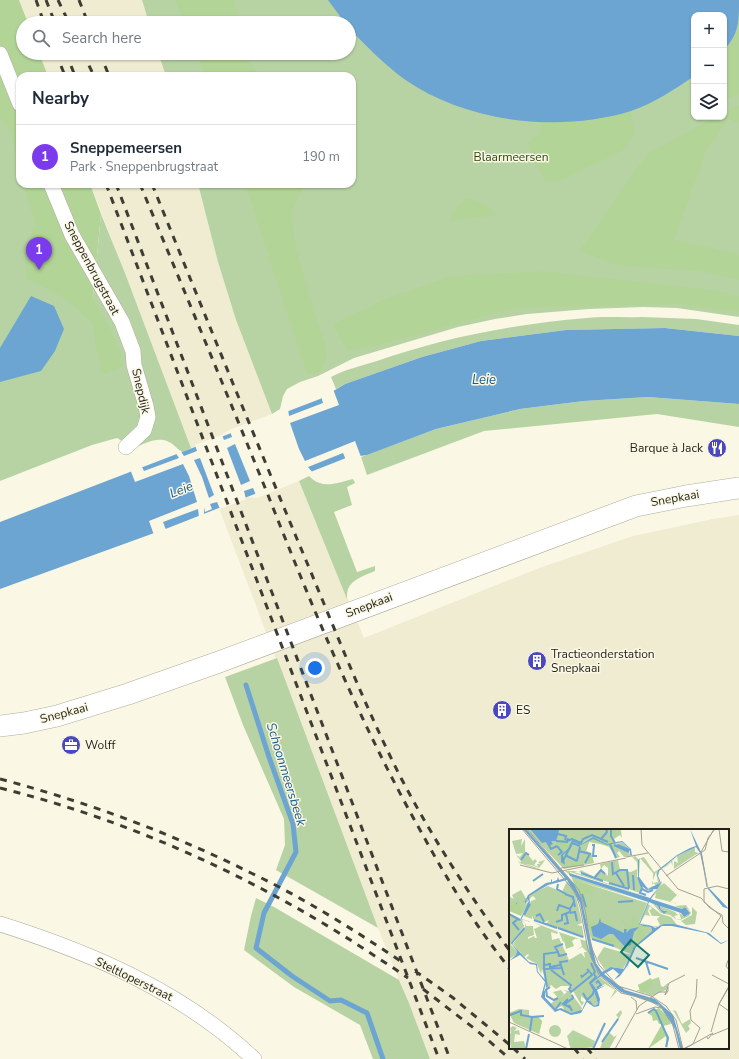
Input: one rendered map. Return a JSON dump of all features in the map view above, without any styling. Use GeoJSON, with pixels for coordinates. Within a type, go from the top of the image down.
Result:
{"type":"FeatureCollection","features":[{"type":"Feature","properties":{"kind":"street"},"geometry":{"type":"LineString","coordinates":[[0,54],[16,94]]}},
{"type":"Feature","properties":{"kind":"street","name":"Sneppenbrugstraat"},"geometry":{"type":"LineString","coordinates":[[53,188],[72,235],[122,322],[133,351]]}},
{"type":"Feature","properties":{"kind":"street","name":"Snepdijk"},"geometry":{"type":"LineString","coordinates":[[126,447],[144,430],[148,417],[134,365],[133,351]]}},
{"type":"Feature","properties":{"kind":"street","name":"Snepkaai"},"geometry":{"type":"LineString","coordinates":[[0,726],[57,716],[128,694],[219,662],[636,506],[686,496],[739,488]]}},
{"type":"Feature","properties":{"kind":"street","name":"Steltloperstraat"},"geometry":{"type":"LineString","coordinates":[[0,924],[34,934],[120,970],[156,988],[211,1022],[254,1059]]}},
{"type":"Feature","properties":{"kind":"shaded area"},"geometry":{"type":"Polygon","coordinates":[[[19,0],[142,0],[147,16],[25,16],[19,0]]]}},
{"type":"Feature","properties":{"kind":"shaded area"},"geometry":{"type":"Polygon","coordinates":[[[42,60],[160,60],[165,72],[46,72],[42,60]]]}},
{"type":"Feature","properties":{"kind":"shaded area"},"geometry":{"type":"Polygon","coordinates":[[[92,188],[199,188],[218,262],[236,320],[272,414],[229,430],[214,440],[191,448],[92,188]]]}},
{"type":"Feature","properties":{"kind":"shaded area"},"geometry":{"type":"Polygon","coordinates":[[[299,481],[364,638],[539,568],[633,536],[739,515],[739,1059],[430,1059],[378,928],[219,508],[246,497],[257,498],[299,481]]]}},
{"type":"Feature","properties":{"kind":"green space"},"geometry":{"type":"Polygon","coordinates":[[[0,0],[19,0],[25,16],[16,16],[16,60],[42,60],[46,72],[16,72],[16,156],[10,130],[0,117],[0,0]]]}},
{"type":"Feature","properties":{"kind":"green space","name":"Blaarmeersen"},"geometry":{"type":"Polygon","coordinates":[[[142,0],[739,0],[739,317],[677,308],[643,307],[589,309],[527,314],[495,319],[458,327],[354,358],[318,376],[300,382],[287,389],[283,396],[280,409],[272,414],[236,320],[218,262],[199,188],[356,188],[356,72],[165,72],[160,60],[356,60],[356,16],[147,16],[142,0]]]}},
{"type":"Feature","properties":{"kind":"green space"},"geometry":{"type":"Polygon","coordinates":[[[175,0],[234,0],[237,16],[181,16],[175,0]]]}},
{"type":"Feature","properties":{"kind":"green space"},"geometry":{"type":"Polygon","coordinates":[[[739,30],[739,94],[727,99],[727,47],[731,44],[739,30]]]}},
{"type":"Feature","properties":{"kind":"green space"},"geometry":{"type":"Polygon","coordinates":[[[199,60],[249,60],[258,72],[203,72],[199,60]]]}},
{"type":"Feature","properties":{"kind":"green space"},"geometry":{"type":"Polygon","coordinates":[[[0,86],[16,128],[16,188],[40,188],[93,298],[101,214],[125,273],[191,448],[182,452],[165,440],[156,440],[134,448],[117,438],[92,445],[0,481],[0,86]]]}},
{"type":"Feature","properties":{"kind":"green space"},"geometry":{"type":"Polygon","coordinates":[[[739,105],[739,123],[728,119],[706,151],[674,240],[739,254],[739,280],[700,271],[617,266],[580,250],[647,154],[709,120],[727,120],[727,111],[739,105]]]}},
{"type":"Feature","properties":{"kind":"green space"},"geometry":{"type":"Polygon","coordinates":[[[631,110],[635,132],[624,150],[568,177],[554,182],[545,181],[532,156],[528,143],[533,137],[539,136],[541,123],[585,121],[631,110]]]}},
{"type":"Feature","properties":{"kind":"green space"},"geometry":{"type":"Polygon","coordinates":[[[24,188],[91,188],[101,214],[93,299],[110,328],[121,354],[122,367],[103,375],[95,343],[93,323],[64,298],[26,278],[25,253],[35,224],[24,188]]]}},
{"type":"Feature","properties":{"kind":"green space"},"geometry":{"type":"Polygon","coordinates":[[[246,188],[304,188],[300,193],[292,212],[296,248],[318,324],[326,344],[327,360],[320,372],[307,374],[246,188]]]}},
{"type":"Feature","properties":{"kind":"green space"},"geometry":{"type":"Polygon","coordinates":[[[468,198],[486,204],[497,215],[450,221],[459,204],[468,198]]]}},
{"type":"Feature","properties":{"kind":"green space"},"geometry":{"type":"Polygon","coordinates":[[[542,271],[714,290],[739,296],[739,312],[676,304],[515,308],[383,344],[347,351],[333,324],[385,299],[452,276],[542,271]]]}},
{"type":"Feature","properties":{"kind":"green space"},"geometry":{"type":"Polygon","coordinates":[[[594,317],[696,319],[739,325],[739,336],[665,328],[566,330],[481,341],[422,357],[345,384],[336,389],[331,377],[348,370],[455,338],[507,328],[594,317]]]}},
{"type":"Feature","properties":{"kind":"green space"},"geometry":{"type":"Polygon","coordinates":[[[648,397],[739,404],[739,427],[657,414],[484,431],[367,475],[361,457],[436,429],[520,409],[584,401],[648,397]]]}},
{"type":"Feature","properties":{"kind":"green space"},"geometry":{"type":"Polygon","coordinates":[[[309,476],[319,483],[325,484],[335,484],[353,479],[355,483],[347,487],[352,505],[334,512],[357,572],[375,566],[375,571],[360,578],[350,586],[347,593],[347,599],[299,481],[309,476]]]}},
{"type":"Feature","properties":{"kind":"green space"},"geometry":{"type":"Polygon","coordinates":[[[277,658],[378,928],[276,870],[285,845],[284,819],[243,725],[225,677],[277,658]]]}},
{"type":"Feature","properties":{"kind":"green space"},"geometry":{"type":"Polygon","coordinates":[[[256,898],[399,980],[430,1059],[373,1059],[360,1025],[294,987],[244,950],[256,898]]]}},
{"type":"Feature","properties":{"kind":"water"},"geometry":{"type":"Polygon","coordinates":[[[328,0],[739,0],[737,27],[733,39],[727,46],[727,12],[691,12],[691,78],[664,96],[631,111],[603,118],[574,121],[544,122],[514,120],[456,106],[429,94],[404,79],[389,67],[356,35],[356,16],[340,16],[328,0]]]}},
{"type":"Feature","properties":{"kind":"water"},"geometry":{"type":"Polygon","coordinates":[[[31,296],[54,306],[64,329],[55,351],[41,371],[0,382],[0,348],[31,296]]]}},
{"type":"Feature","properties":{"kind":"water","name":"Leie"},"geometry":{"type":"Polygon","coordinates":[[[665,328],[739,336],[739,404],[648,397],[584,401],[520,409],[436,429],[367,455],[346,458],[168,528],[0,589],[0,522],[320,399],[345,384],[422,357],[481,341],[566,330],[665,328]]]}},
{"type":"Feature","properties":{"kind":"pier"},"geometry":{"type":"Polygon","coordinates":[[[333,389],[339,405],[290,423],[305,461],[355,441],[361,457],[346,460],[343,453],[308,467],[313,473],[256,495],[253,488],[244,491],[246,499],[220,509],[217,502],[210,504],[212,509],[205,512],[204,507],[204,515],[199,517],[198,509],[163,522],[166,530],[154,535],[149,521],[197,502],[189,476],[183,464],[135,482],[130,469],[141,465],[144,471],[179,458],[175,452],[180,450],[184,456],[197,451],[195,445],[222,435],[224,440],[232,437],[230,431],[288,409],[289,416],[323,403],[321,396],[333,389]],[[235,444],[227,448],[241,485],[250,481],[235,444]],[[200,458],[194,460],[209,498],[214,495],[200,458]]]}},
{"type":"Feature","properties":{"kind":"waterway","name":"Schoonmeersbeek"},"geometry":{"type":"LineString","coordinates":[[246,685],[269,757],[293,824],[296,852],[264,913],[256,948],[292,976],[330,1001],[341,1000],[367,1013],[383,1059]]}},
{"type":"Feature","properties":{"kind":"railway"},"geometry":{"type":"LineString","coordinates":[[36,0],[42,16]]}},
{"type":"Feature","properties":{"kind":"railway"},"geometry":{"type":"LineString","coordinates":[[46,0],[52,16]]}},
{"type":"Feature","properties":{"kind":"railway"},"geometry":{"type":"LineString","coordinates":[[58,0],[66,16]]}},
{"type":"Feature","properties":{"kind":"railway"},"geometry":{"type":"LineString","coordinates":[[79,0],[85,16]]}},
{"type":"Feature","properties":{"kind":"railway"},"geometry":{"type":"LineString","coordinates":[[59,60],[63,72]]}},
{"type":"Feature","properties":{"kind":"railway"},"geometry":{"type":"LineString","coordinates":[[69,60],[73,72]]}},
{"type":"Feature","properties":{"kind":"railway"},"geometry":{"type":"LineString","coordinates":[[86,60],[92,72]]}},
{"type":"Feature","properties":{"kind":"railway"},"geometry":{"type":"LineString","coordinates":[[103,60],[107,72]]}},
{"type":"Feature","properties":{"kind":"railway"},"geometry":{"type":"LineString","coordinates":[[108,188],[439,1059]]}},
{"type":"Feature","properties":{"kind":"railway"},"geometry":{"type":"LineString","coordinates":[[118,188],[450,1059]]}},
{"type":"Feature","properties":{"kind":"railway"},"geometry":{"type":"LineString","coordinates":[[142,188],[321,626],[360,712],[401,796],[443,871],[464,905],[509,968]]}},
{"type":"Feature","properties":{"kind":"railway"},"geometry":{"type":"LineString","coordinates":[[154,188],[360,690],[387,749],[413,801],[439,845],[466,888],[509,950]]}},
{"type":"Feature","properties":{"kind":"railway"},"geometry":{"type":"LineString","coordinates":[[0,779],[97,808],[221,858],[309,904],[347,926],[402,962]]}},
{"type":"Feature","properties":{"kind":"railway"},"geometry":{"type":"LineString","coordinates":[[0,788],[93,816],[139,832],[184,851],[272,894],[355,943],[408,978]]}},
{"type":"Feature","properties":{"kind":"railway"},"geometry":{"type":"LineString","coordinates":[[415,971],[452,997],[509,1044]]}},
{"type":"Feature","properties":{"kind":"railway"},"geometry":{"type":"LineString","coordinates":[[423,989],[475,1029],[510,1059]]}},
{"type":"Feature","properties":{"kind":"railway"},"geometry":{"type":"LineString","coordinates":[[514,1049],[525,1059]]}},
{"type":"Feature","properties":{"kind":"railway"},"geometry":{"type":"LineString","coordinates":[[575,1049],[583,1059]]}},
{"type":"Feature","properties":{"kind":"railway"},"geometry":{"type":"LineString","coordinates":[[588,1049],[596,1059]]}},
{"type":"Feature","properties":{"kind":"place","name":"Sneppemeersen"},"geometry":{"type":"Point","coordinates":[39,270]}},
{"type":"Feature","properties":{"kind":"place","name":"Barque à Jack"},"geometry":{"type":"Point","coordinates":[717,448]}},
{"type":"Feature","properties":{"kind":"place","name":"Tractieonderstation Snepkaai"},"geometry":{"type":"Point","coordinates":[537,661]}},
{"type":"Feature","properties":{"kind":"place","name":"ES"},"geometry":{"type":"Point","coordinates":[502,710]}},
{"type":"Feature","properties":{"kind":"place","name":"Wolff"},"geometry":{"type":"Point","coordinates":[71,745]}}]}
